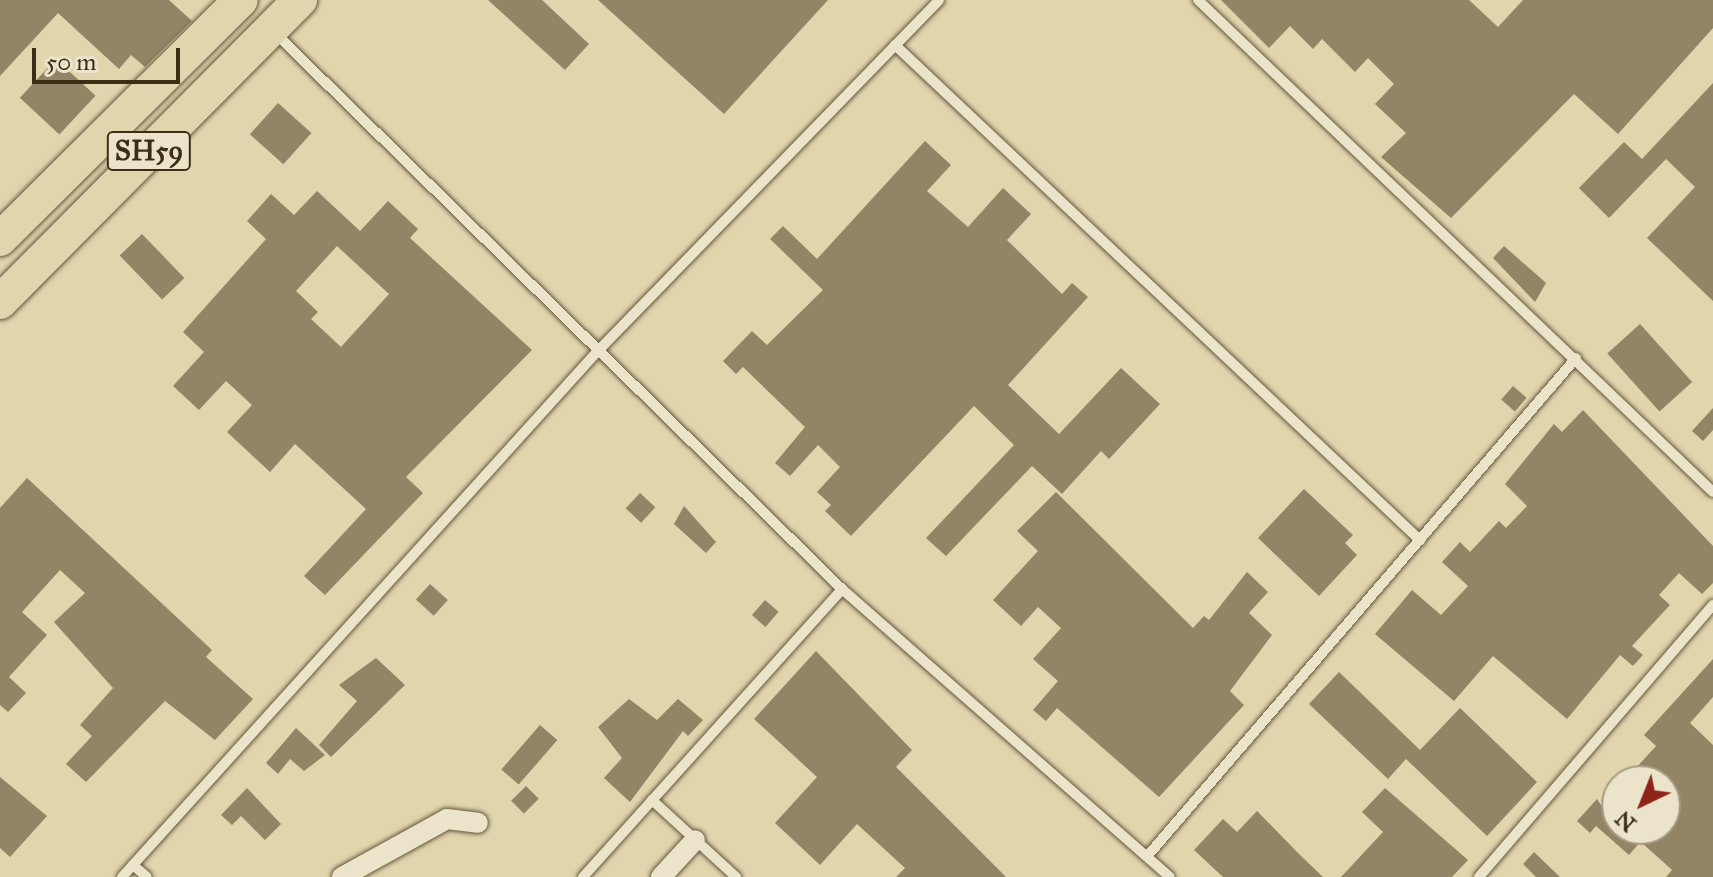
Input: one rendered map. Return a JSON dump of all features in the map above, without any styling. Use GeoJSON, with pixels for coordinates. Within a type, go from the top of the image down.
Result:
{"type":"FeatureCollection","features":[{"type":"Feature","properties":{"kind":"main road","name":"SH59"},"geometry":{"type":"LineString","coordinates":[[0,239],[241,0]]}},
{"type":"Feature","properties":{"kind":"main road","name":"SH59"},"geometry":{"type":"LineString","coordinates":[[0,302],[300,0]]}},
{"type":"Feature","properties":{"kind":"street"},"geometry":{"type":"LineString","coordinates":[[342,877],[447,819],[478,823]]}},
{"type":"Feature","properties":{"kind":"street"},"geometry":{"type":"LineString","coordinates":[[661,877],[695,840]]}},
{"type":"Feature","properties":{"kind":"lane"},"geometry":{"type":"LineString","coordinates":[[122,877],[596,353],[939,0]]}},
{"type":"Feature","properties":{"kind":"lane"},"geometry":{"type":"LineString","coordinates":[[1198,0],[1713,492]]}},
{"type":"Feature","properties":{"kind":"lane"},"geometry":{"type":"LineString","coordinates":[[271,29],[596,353],[842,589],[1150,853],[1170,877]]}},
{"type":"Feature","properties":{"kind":"lane"},"geometry":{"type":"LineString","coordinates":[[895,45],[1420,540]]}},
{"type":"Feature","properties":{"kind":"lane"},"geometry":{"type":"LineString","coordinates":[[1150,853],[1576,358]]}},
{"type":"Feature","properties":{"kind":"lane"},"geometry":{"type":"LineString","coordinates":[[583,877],[842,589]]}},
{"type":"Feature","properties":{"kind":"lane"},"geometry":{"type":"LineString","coordinates":[[1479,877],[1713,605]]}},
{"type":"Feature","properties":{"kind":"lane"},"geometry":{"type":"LineString","coordinates":[[652,800],[736,877]]}},
{"type":"Feature","properties":{"kind":"lane"},"geometry":{"type":"LineString","coordinates":[[133,865],[147,877]]}},
{"type":"Feature","properties":{"kind":"building"},"geometry":{"type":"Polygon","coordinates":[[[0,0],[169,0],[192,21],[145,67],[131,55],[119,69],[58,13],[0,76],[0,0]]]}},
{"type":"Feature","properties":{"kind":"building"},"geometry":{"type":"Polygon","coordinates":[[[488,0],[542,0],[589,44],[565,70],[488,0]]]}},
{"type":"Feature","properties":{"kind":"building"},"geometry":{"type":"Polygon","coordinates":[[[598,0],[828,0],[724,114],[598,0]]]}},
{"type":"Feature","properties":{"kind":"building"},"geometry":{"type":"Polygon","coordinates":[[[1221,0],[1469,0],[1498,27],[1523,0],[1713,0],[1713,28],[1618,134],[1574,94],[1451,218],[1381,157],[1406,133],[1375,104],[1394,84],[1368,58],[1355,72],[1322,39],[1313,49],[1290,26],[1269,48],[1221,0]]]}},
{"type":"Feature","properties":{"kind":"building"},"geometry":{"type":"Polygon","coordinates":[[[56,59],[95,96],[59,135],[20,98],[56,59]]]}},
{"type":"Feature","properties":{"kind":"building"},"geometry":{"type":"Polygon","coordinates":[[[1713,83],[1713,301],[1647,238],[1695,187],[1666,159],[1609,218],[1579,188],[1624,142],[1642,159],[1713,83]]]}},
{"type":"Feature","properties":{"kind":"building"},"geometry":{"type":"Polygon","coordinates":[[[278,103],[311,133],[283,164],[250,134],[278,103]]]}},
{"type":"Feature","properties":{"kind":"building"},"geometry":{"type":"Polygon","coordinates":[[[925,141],[951,165],[927,191],[968,227],[1003,188],[1031,214],[1007,240],[1062,294],[1072,283],[1088,297],[1008,385],[1059,434],[1121,368],[1160,404],[1109,459],[1101,451],[1062,494],[1032,466],[946,556],[926,538],[1014,445],[974,406],[851,536],[825,511],[831,505],[817,492],[840,467],[818,445],[790,476],[775,463],[805,427],[743,367],[736,374],[723,361],[752,331],[767,345],[823,290],[770,239],[783,226],[817,259],[925,141]]]}},
{"type":"Feature","properties":{"kind":"building"},"geometry":{"type":"Polygon","coordinates":[[[317,191],[360,231],[388,201],[418,229],[410,238],[532,350],[406,477],[423,493],[325,595],[304,576],[366,509],[295,444],[270,472],[227,432],[252,405],[226,381],[199,410],[173,386],[204,352],[183,332],[266,239],[247,221],[271,194],[294,215],[317,191]],[[337,246],[296,291],[318,312],[311,319],[341,347],[389,294],[337,246]]]}},
{"type":"Feature","properties":{"kind":"building"},"geometry":{"type":"Polygon","coordinates":[[[142,234],[184,278],[162,299],[120,256],[142,234]]]}},
{"type":"Feature","properties":{"kind":"building"},"geometry":{"type":"Polygon","coordinates":[[[1504,246],[1546,283],[1535,302],[1493,258],[1504,246]]]}},
{"type":"Feature","properties":{"kind":"building"},"geometry":{"type":"Polygon","coordinates":[[[1640,324],[1692,382],[1659,411],[1607,353],[1640,324]]]}},
{"type":"Feature","properties":{"kind":"building"},"geometry":{"type":"Polygon","coordinates":[[[1513,386],[1527,398],[1515,411],[1501,400],[1513,386]]]}},
{"type":"Feature","properties":{"kind":"building"},"geometry":{"type":"Polygon","coordinates":[[[1713,408],[1713,430],[1703,441],[1692,431],[1713,408]]]}},
{"type":"Feature","properties":{"kind":"building"},"geometry":{"type":"Polygon","coordinates":[[[1583,410],[1713,546],[1713,583],[1702,594],[1679,573],[1659,595],[1670,605],[1632,646],[1643,655],[1633,666],[1620,655],[1567,719],[1493,656],[1454,701],[1375,634],[1412,590],[1441,615],[1468,586],[1442,562],[1460,542],[1470,552],[1499,521],[1506,528],[1527,506],[1505,484],[1554,424],[1562,432],[1583,410]]]}},
{"type":"Feature","properties":{"kind":"building"},"geometry":{"type":"Polygon","coordinates":[[[27,478],[212,650],[206,657],[253,699],[215,740],[165,701],[86,782],[66,764],[92,736],[80,725],[113,688],[54,622],[85,593],[60,570],[22,612],[47,635],[9,677],[26,693],[8,712],[0,705],[0,508],[27,478]]]}},
{"type":"Feature","properties":{"kind":"building"},"geometry":{"type":"Polygon","coordinates":[[[1304,489],[1353,535],[1345,543],[1357,555],[1319,596],[1258,538],[1304,489]]]}},
{"type":"Feature","properties":{"kind":"building"},"geometry":{"type":"Polygon","coordinates":[[[1056,492],[1193,628],[1204,616],[1209,620],[1247,572],[1268,592],[1249,613],[1272,635],[1230,691],[1244,705],[1159,797],[1057,708],[1046,721],[1033,710],[1058,681],[1033,659],[1061,628],[1038,607],[1021,626],[993,600],[1038,551],[1017,531],[1056,492]]]}},
{"type":"Feature","properties":{"kind":"building"},"geometry":{"type":"Polygon","coordinates":[[[640,493],[655,507],[641,523],[626,508],[640,493]]]}},
{"type":"Feature","properties":{"kind":"building"},"geometry":{"type":"Polygon","coordinates":[[[684,506],[716,542],[706,553],[674,524],[684,506]]]}},
{"type":"Feature","properties":{"kind":"building"},"geometry":{"type":"Polygon","coordinates":[[[430,584],[448,600],[434,616],[416,600],[430,584]]]}},
{"type":"Feature","properties":{"kind":"building"},"geometry":{"type":"Polygon","coordinates":[[[765,600],[779,612],[765,627],[752,615],[765,600]]]}},
{"type":"Feature","properties":{"kind":"building"},"geometry":{"type":"Polygon","coordinates":[[[816,651],[912,750],[896,767],[1006,877],[896,877],[905,868],[857,824],[820,865],[775,823],[817,777],[754,719],[816,651]]]}},
{"type":"Feature","properties":{"kind":"building"},"geometry":{"type":"Polygon","coordinates":[[[376,658],[405,685],[331,757],[319,745],[357,701],[339,685],[376,658]]]}},
{"type":"Feature","properties":{"kind":"building"},"geometry":{"type":"Polygon","coordinates":[[[1713,659],[1713,697],[1690,723],[1713,745],[1713,877],[1666,877],[1672,870],[1644,845],[1681,845],[1681,765],[1639,765],[1656,746],[1644,735],[1713,659]]]}},
{"type":"Feature","properties":{"kind":"building"},"geometry":{"type":"Polygon","coordinates":[[[1339,672],[1420,750],[1460,708],[1537,782],[1487,836],[1406,759],[1388,779],[1309,704],[1339,672]]]}},
{"type":"Feature","properties":{"kind":"building"},"geometry":{"type":"Polygon","coordinates":[[[629,699],[657,720],[678,699],[703,720],[688,736],[683,731],[630,802],[604,778],[622,758],[598,727],[629,699]]]}},
{"type":"Feature","properties":{"kind":"building"},"geometry":{"type":"Polygon","coordinates":[[[540,725],[557,740],[519,785],[501,770],[540,725]]]}},
{"type":"Feature","properties":{"kind":"building"},"geometry":{"type":"Polygon","coordinates":[[[296,728],[325,755],[304,771],[290,759],[278,774],[266,763],[296,728]]]}},
{"type":"Feature","properties":{"kind":"building"},"geometry":{"type":"Polygon","coordinates":[[[0,777],[47,816],[10,857],[0,848],[0,777]]]}},
{"type":"Feature","properties":{"kind":"building"},"geometry":{"type":"Polygon","coordinates":[[[526,786],[539,799],[524,814],[511,801],[526,786]]]}},
{"type":"Feature","properties":{"kind":"building"},"geometry":{"type":"Polygon","coordinates":[[[247,788],[281,824],[265,840],[241,816],[232,825],[221,815],[247,788]]]}},
{"type":"Feature","properties":{"kind":"building"},"geometry":{"type":"Polygon","coordinates":[[[1385,788],[1468,860],[1452,877],[1341,877],[1383,832],[1362,812],[1385,788]]]}},
{"type":"Feature","properties":{"kind":"building"},"geometry":{"type":"Polygon","coordinates":[[[1597,799],[1601,805],[1601,830],[1596,826],[1590,833],[1577,821],[1597,799]]]}},
{"type":"Feature","properties":{"kind":"building"},"geometry":{"type":"Polygon","coordinates":[[[1257,811],[1323,877],[1223,877],[1194,850],[1223,819],[1237,832],[1257,811]]]}},
{"type":"Feature","properties":{"kind":"building"},"geometry":{"type":"Polygon","coordinates":[[[1618,845],[1638,845],[1629,855],[1618,845]]]}},
{"type":"Feature","properties":{"kind":"building"},"geometry":{"type":"Polygon","coordinates":[[[1534,852],[1560,877],[1536,877],[1523,864],[1534,852]]]}}]}
